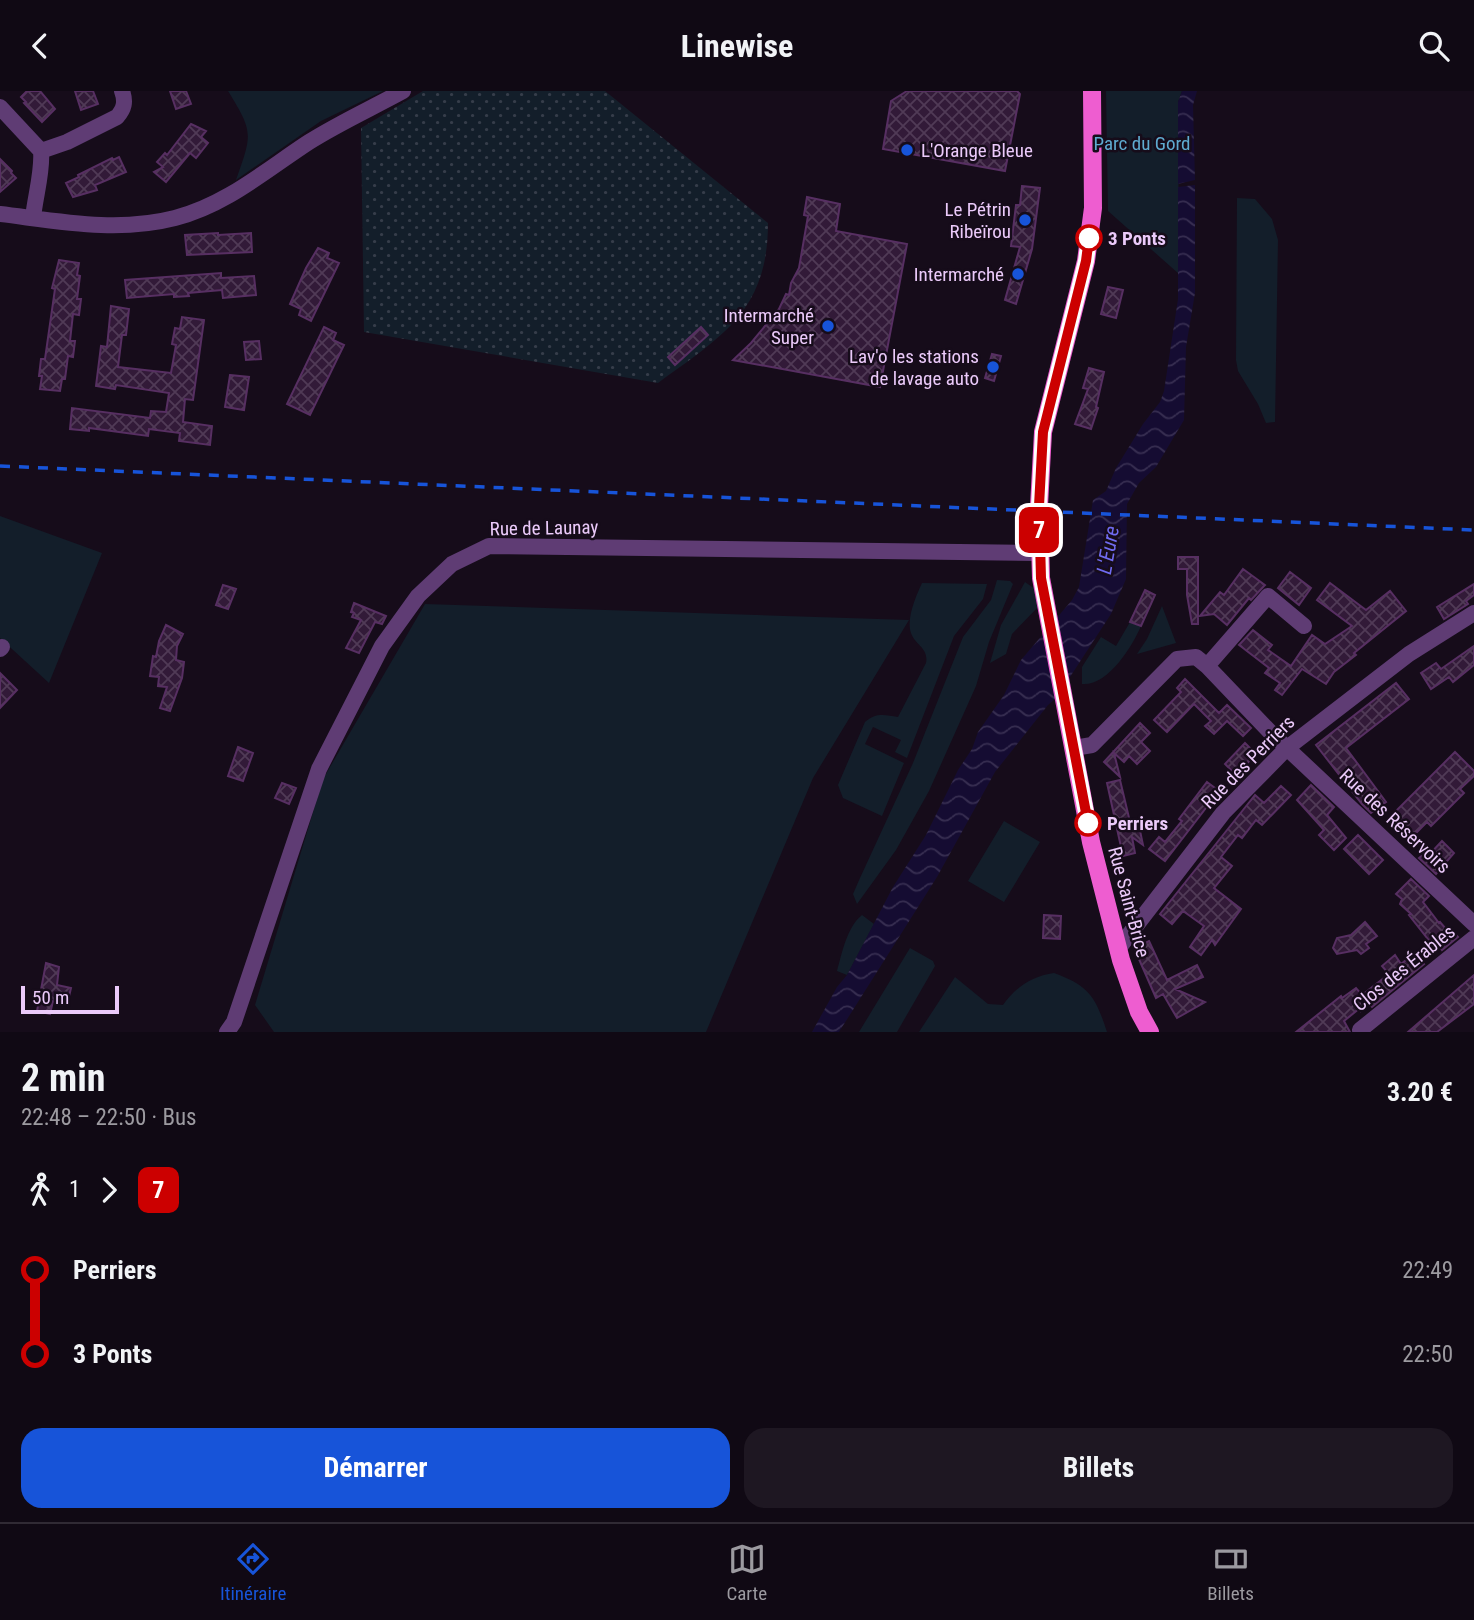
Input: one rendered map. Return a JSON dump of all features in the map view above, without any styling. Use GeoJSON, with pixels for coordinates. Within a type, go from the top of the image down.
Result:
{"type":"FeatureCollection","features":[{"type":"Feature","properties":{"kind":"main road","name":"Rue Saint-Brice"},"geometry":{"type":"LineString","coordinates":[[1092,91],[1093,208],[1086,261],[1043,432],[1039,506],[1041,578],[1091,842],[1118,949],[1139,1012],[1150,1032]]}},
{"type":"Feature","properties":{"kind":"street"},"geometry":{"type":"LineString","coordinates":[[41,151],[67,142],[117,117],[124,103],[122,91]]}},
{"type":"Feature","properties":{"kind":"street"},"geometry":{"type":"LineString","coordinates":[[0,214],[94,225],[123,225],[174,218],[231,195],[312,140],[403,91]]}},
{"type":"Feature","properties":{"kind":"street"},"geometry":{"type":"LineString","coordinates":[[0,107],[41,151],[42,161],[33,218]]}},
{"type":"Feature","properties":{"kind":"street","name":"Rue de Launay"},"geometry":{"type":"LineString","coordinates":[[227,1032],[234,1022],[319,769],[382,646],[418,596],[452,564],[489,546],[1040,552]]}},
{"type":"Feature","properties":{"kind":"street"},"geometry":{"type":"LineString","coordinates":[[1074,748],[1093,744],[1177,659],[1196,657],[1207,666],[1268,596],[1304,626]]}},
{"type":"Feature","properties":{"kind":"street","name":"Rue des Perriers"},"geometry":{"type":"LineString","coordinates":[[1118,949],[1223,813],[1287,748],[1409,654],[1474,613]]}},
{"type":"Feature","properties":{"kind":"street","name":"Rue des Réservoirs"},"geometry":{"type":"LineString","coordinates":[[1207,666],[1287,748],[1474,924]]}},
{"type":"Feature","properties":{"kind":"street","name":"Clos des Érables"},"geometry":{"type":"LineString","coordinates":[[1360,1030],[1474,938]]}},
{"type":"Feature","properties":{"kind":"green space"},"geometry":{"type":"Polygon","coordinates":[[[228,91],[383,91],[321,121],[236,180],[248,134],[242,116],[228,91]]]}},
{"type":"Feature","properties":{"kind":"green space"},"geometry":{"type":"Polygon","coordinates":[[[423,91],[605,91],[768,223],[766,253],[760,279],[750,300],[721,335],[658,383],[364,332],[361,128],[423,91]]]}},
{"type":"Feature","properties":{"kind":"green space","name":"Parc du Gord"},"geometry":{"type":"Polygon","coordinates":[[[1106,91],[1182,91],[1178,102],[1179,274],[1108,211],[1106,91]]]}},
{"type":"Feature","properties":{"kind":"green space"},"geometry":{"type":"Polygon","coordinates":[[[1237,198],[1255,199],[1272,219],[1278,240],[1275,422],[1266,423],[1238,371],[1236,360],[1237,198]]]}},
{"type":"Feature","properties":{"kind":"green space"},"geometry":{"type":"Polygon","coordinates":[[[0,516],[102,553],[49,683],[0,638],[0,516]]]}},
{"type":"Feature","properties":{"kind":"green space"},"geometry":{"type":"Polygon","coordinates":[[[997,580],[1010,581],[1013,584],[989,642],[976,686],[929,791],[896,850],[857,904],[853,894],[913,763],[963,637],[991,600],[997,580]]]}},
{"type":"Feature","properties":{"kind":"green space"},"geometry":{"type":"Polygon","coordinates":[[[1025,582],[1035,589],[1039,606],[1012,634],[1006,654],[990,663],[1001,625],[1025,582]]]}},
{"type":"Feature","properties":{"kind":"green space"},"geometry":{"type":"Polygon","coordinates":[[[922,583],[987,584],[983,599],[954,636],[907,758],[895,752],[901,740],[873,727],[865,744],[904,763],[882,816],[843,798],[838,785],[865,722],[877,715],[898,717],[926,663],[924,650],[913,637],[910,627],[912,608],[922,583]]]}},
{"type":"Feature","properties":{"kind":"green space"},"geometry":{"type":"Polygon","coordinates":[[[425,604],[909,620],[813,778],[706,1032],[274,1032],[255,1005],[323,779],[425,604]]]}},
{"type":"Feature","properties":{"kind":"green space"},"geometry":{"type":"Polygon","coordinates":[[[1162,606],[1176,643],[1137,654],[1147,639],[1162,606]]]}},
{"type":"Feature","properties":{"kind":"green space"},"geometry":{"type":"Polygon","coordinates":[[[1130,622],[1141,626],[1118,664],[1101,679],[1082,684],[1082,667],[1101,637],[1116,646],[1130,622]]]}},
{"type":"Feature","properties":{"kind":"green space"},"geometry":{"type":"Polygon","coordinates":[[[1004,821],[1040,842],[1004,902],[968,881],[1004,821]]]}},
{"type":"Feature","properties":{"kind":"green space"},"geometry":{"type":"Polygon","coordinates":[[[862,915],[874,924],[847,975],[837,971],[849,933],[862,915]]]}},
{"type":"Feature","properties":{"kind":"green space"},"geometry":{"type":"Polygon","coordinates":[[[910,948],[933,961],[935,966],[897,1032],[859,1032],[910,948]]]}},
{"type":"Feature","properties":{"kind":"green space"},"geometry":{"type":"Polygon","coordinates":[[[1054,973],[1084,988],[1095,1002],[1107,1032],[919,1032],[955,977],[988,1004],[1003,1005],[1025,983],[1054,973]]]}},
{"type":"Feature","properties":{"kind":"water"},"geometry":{"type":"Polygon","coordinates":[[[1182,91],[1197,91],[1193,105],[1195,180],[1178,184],[1178,102],[1182,91]]]}},
{"type":"Feature","properties":{"kind":"water","name":"L'Eure"},"geometry":{"type":"Polygon","coordinates":[[[1195,185],[1195,293],[1186,347],[1184,420],[1156,467],[1139,483],[1127,504],[1126,579],[1111,614],[1062,693],[1048,705],[995,772],[937,877],[839,1032],[812,1032],[837,987],[847,975],[893,887],[926,835],[958,770],[972,749],[978,732],[1004,695],[1021,660],[1072,600],[1079,587],[1093,500],[1106,491],[1116,468],[1160,402],[1164,391],[1178,299],[1178,187],[1195,185]]]}},
{"type":"Feature","properties":{"kind":"building"},"geometry":{"type":"Polygon","coordinates":[[[27,91],[40,91],[55,109],[42,122],[21,97],[27,91]]]}},
{"type":"Feature","properties":{"kind":"building"},"geometry":{"type":"Polygon","coordinates":[[[75,91],[93,91],[98,104],[81,110],[75,91]]]}},
{"type":"Feature","properties":{"kind":"building"},"geometry":{"type":"Polygon","coordinates":[[[170,91],[186,91],[191,104],[176,109],[170,91]]]}},
{"type":"Feature","properties":{"kind":"building"},"geometry":{"type":"Polygon","coordinates":[[[907,91],[1017,91],[1020,94],[1005,171],[883,149],[891,101],[907,91]]]}},
{"type":"Feature","properties":{"kind":"building"},"geometry":{"type":"Polygon","coordinates":[[[191,124],[206,131],[201,137],[208,143],[196,158],[190,153],[166,182],[154,172],[163,167],[157,162],[165,153],[167,155],[191,124]]]}},
{"type":"Feature","properties":{"kind":"building"},"geometry":{"type":"Polygon","coordinates":[[[119,157],[126,172],[95,185],[97,190],[73,197],[66,183],[112,158],[113,160],[119,157]]]}},
{"type":"Feature","properties":{"kind":"building"},"geometry":{"type":"Polygon","coordinates":[[[0,159],[16,178],[0,192],[0,159]]]}},
{"type":"Feature","properties":{"kind":"building"},"geometry":{"type":"Polygon","coordinates":[[[1022,186],[1040,188],[1032,249],[1016,304],[1005,300],[1020,247],[1011,246],[1016,205],[1020,205],[1022,186]]]}},
{"type":"Feature","properties":{"kind":"building","name":"Intermarché Super"},"geometry":{"type":"Polygon","coordinates":[[[807,197],[840,204],[836,231],[907,244],[880,387],[733,360],[779,309],[786,294],[789,295],[791,283],[799,268],[808,216],[804,215],[807,197]]]}},
{"type":"Feature","properties":{"kind":"building"},"geometry":{"type":"Polygon","coordinates":[[[251,233],[252,252],[187,255],[185,235],[251,233]]]}},
{"type":"Feature","properties":{"kind":"building"},"geometry":{"type":"Polygon","coordinates":[[[318,248],[329,253],[327,258],[339,263],[311,321],[299,315],[301,309],[290,304],[318,248]]]}},
{"type":"Feature","properties":{"kind":"building"},"geometry":{"type":"Polygon","coordinates":[[[59,260],[79,263],[77,299],[81,299],[79,315],[73,314],[70,341],[75,341],[73,357],[68,356],[65,379],[62,379],[60,391],[40,389],[42,376],[39,376],[41,359],[45,359],[55,289],[52,288],[59,260]]]}},
{"type":"Feature","properties":{"kind":"building"},"geometry":{"type":"Polygon","coordinates":[[[221,273],[221,278],[254,276],[256,295],[223,298],[222,290],[188,293],[189,296],[174,297],[174,294],[127,298],[125,280],[221,273]]]}},
{"type":"Feature","properties":{"kind":"building"},"geometry":{"type":"Polygon","coordinates":[[[1108,287],[1123,290],[1116,318],[1101,314],[1108,287]]]}},
{"type":"Feature","properties":{"kind":"building"},"geometry":{"type":"Polygon","coordinates":[[[111,306],[129,309],[118,367],[171,373],[176,345],[172,344],[175,328],[180,329],[182,317],[204,320],[193,400],[185,399],[183,422],[212,426],[210,445],[179,441],[180,433],[149,429],[148,436],[89,428],[89,431],[70,429],[72,408],[150,418],[151,411],[166,412],[169,393],[116,385],[115,389],[96,386],[101,346],[107,347],[111,306]]]}},
{"type":"Feature","properties":{"kind":"building"},"geometry":{"type":"Polygon","coordinates":[[[324,327],[336,333],[333,340],[344,345],[310,415],[287,404],[324,327]]]}},
{"type":"Feature","properties":{"kind":"building"},"geometry":{"type":"Polygon","coordinates":[[[701,327],[708,335],[675,365],[668,357],[701,327]]]}},
{"type":"Feature","properties":{"kind":"building"},"geometry":{"type":"Polygon","coordinates":[[[259,341],[261,359],[246,360],[244,342],[259,341]]]}},
{"type":"Feature","properties":{"kind":"building","name":"Lav'o les stations de lavage auto"},"geometry":{"type":"Polygon","coordinates":[[[992,354],[1001,356],[994,381],[985,378],[992,354]]]}},
{"type":"Feature","properties":{"kind":"building"},"geometry":{"type":"Polygon","coordinates":[[[1089,368],[1104,372],[1096,407],[1098,408],[1091,429],[1075,424],[1088,389],[1083,388],[1089,368]]]}},
{"type":"Feature","properties":{"kind":"building"},"geometry":{"type":"Polygon","coordinates":[[[230,375],[249,377],[244,410],[225,407],[230,375]]]}},
{"type":"Feature","properties":{"kind":"building"},"geometry":{"type":"Polygon","coordinates":[[[1178,557],[1198,557],[1198,624],[1192,624],[1187,595],[1187,569],[1178,569],[1178,557]]]}},
{"type":"Feature","properties":{"kind":"building"},"geometry":{"type":"Polygon","coordinates":[[[1243,569],[1265,585],[1251,600],[1249,598],[1227,625],[1214,614],[1200,616],[1220,592],[1224,595],[1243,569]]]}},
{"type":"Feature","properties":{"kind":"building"},"geometry":{"type":"Polygon","coordinates":[[[1290,572],[1311,588],[1299,605],[1278,588],[1290,572]]]}},
{"type":"Feature","properties":{"kind":"building"},"geometry":{"type":"Polygon","coordinates":[[[1330,583],[1366,610],[1390,591],[1406,611],[1354,653],[1356,655],[1334,672],[1326,684],[1302,669],[1282,695],[1275,690],[1280,683],[1265,673],[1269,668],[1239,645],[1253,630],[1272,645],[1268,650],[1291,666],[1312,635],[1325,644],[1352,626],[1317,600],[1330,583]]]}},
{"type":"Feature","properties":{"kind":"building"},"geometry":{"type":"Polygon","coordinates":[[[1474,584],[1474,595],[1466,601],[1468,604],[1444,619],[1437,607],[1474,584]]]}},
{"type":"Feature","properties":{"kind":"building"},"geometry":{"type":"Polygon","coordinates":[[[223,585],[236,589],[228,609],[216,605],[223,585]]]}},
{"type":"Feature","properties":{"kind":"building"},"geometry":{"type":"Polygon","coordinates":[[[1145,590],[1155,595],[1141,626],[1130,622],[1145,590]]]}},
{"type":"Feature","properties":{"kind":"building"},"geometry":{"type":"Polygon","coordinates":[[[354,603],[386,616],[382,624],[375,622],[359,653],[346,648],[361,620],[352,617],[354,603]]]}},
{"type":"Feature","properties":{"kind":"building"},"geometry":{"type":"Polygon","coordinates":[[[166,625],[183,634],[177,646],[176,660],[184,662],[182,678],[170,711],[160,708],[167,687],[158,686],[159,677],[150,676],[153,656],[156,657],[166,625]]]}},
{"type":"Feature","properties":{"kind":"building"},"geometry":{"type":"Polygon","coordinates":[[[1474,646],[1474,665],[1453,682],[1449,677],[1431,689],[1421,673],[1436,663],[1441,669],[1474,646]]]}},
{"type":"Feature","properties":{"kind":"building"},"geometry":{"type":"Polygon","coordinates":[[[0,673],[17,690],[0,708],[0,673]]]}},
{"type":"Feature","properties":{"kind":"building"},"geometry":{"type":"Polygon","coordinates":[[[1185,679],[1219,713],[1227,705],[1251,728],[1243,736],[1227,721],[1214,734],[1205,726],[1211,721],[1194,704],[1167,732],[1154,720],[1181,692],[1177,688],[1185,679]]]}},
{"type":"Feature","properties":{"kind":"building"},"geometry":{"type":"Polygon","coordinates":[[[1396,683],[1409,699],[1346,748],[1386,802],[1371,813],[1316,745],[1396,683]]]}},
{"type":"Feature","properties":{"kind":"building"},"geometry":{"type":"Polygon","coordinates":[[[1140,723],[1150,733],[1141,742],[1150,751],[1137,764],[1129,756],[1124,762],[1114,753],[1120,777],[1104,762],[1140,723]]]}},
{"type":"Feature","properties":{"kind":"building"},"geometry":{"type":"Polygon","coordinates":[[[1245,743],[1256,754],[1236,775],[1225,764],[1245,743]]]}},
{"type":"Feature","properties":{"kind":"building"},"geometry":{"type":"Polygon","coordinates":[[[238,747],[253,753],[243,781],[228,776],[238,747]]]}},
{"type":"Feature","properties":{"kind":"building"},"geometry":{"type":"Polygon","coordinates":[[[1455,752],[1474,771],[1474,776],[1460,789],[1464,793],[1431,826],[1427,822],[1411,838],[1390,817],[1455,752]]]}},
{"type":"Feature","properties":{"kind":"building"},"geometry":{"type":"Polygon","coordinates":[[[1120,780],[1130,822],[1138,821],[1143,845],[1132,837],[1135,853],[1123,856],[1107,783],[1120,780]]]}},
{"type":"Feature","properties":{"kind":"building"},"geometry":{"type":"Polygon","coordinates":[[[1207,782],[1219,791],[1165,861],[1149,849],[1159,837],[1165,842],[1207,782]]]}},
{"type":"Feature","properties":{"kind":"building"},"geometry":{"type":"Polygon","coordinates":[[[282,783],[296,788],[289,804],[275,798],[282,783]]]}},
{"type":"Feature","properties":{"kind":"building"},"geometry":{"type":"Polygon","coordinates":[[[1311,785],[1334,807],[1327,815],[1346,838],[1334,850],[1319,835],[1324,830],[1297,800],[1311,785]]]}},
{"type":"Feature","properties":{"kind":"building"},"geometry":{"type":"Polygon","coordinates":[[[1281,786],[1291,795],[1262,825],[1256,820],[1242,838],[1238,835],[1221,857],[1232,866],[1214,888],[1241,909],[1215,945],[1212,940],[1201,955],[1190,947],[1204,926],[1183,911],[1172,924],[1160,914],[1255,795],[1264,803],[1281,786]]]}},
{"type":"Feature","properties":{"kind":"building"},"geometry":{"type":"Polygon","coordinates":[[[1358,835],[1383,860],[1369,874],[1344,849],[1358,835]]]}},
{"type":"Feature","properties":{"kind":"building"},"geometry":{"type":"Polygon","coordinates":[[[1442,841],[1454,853],[1436,874],[1419,858],[1425,853],[1428,856],[1442,841]]]}},
{"type":"Feature","properties":{"kind":"building"},"geometry":{"type":"Polygon","coordinates":[[[1411,879],[1429,896],[1423,902],[1439,923],[1451,935],[1454,933],[1458,937],[1442,950],[1434,940],[1431,943],[1409,915],[1411,914],[1400,904],[1402,899],[1396,894],[1411,879]]]}},
{"type":"Feature","properties":{"kind":"building"},"geometry":{"type":"Polygon","coordinates":[[[1044,915],[1061,916],[1060,939],[1043,938],[1044,915]]]}},
{"type":"Feature","properties":{"kind":"building"},"geometry":{"type":"Polygon","coordinates":[[[1365,922],[1377,936],[1366,944],[1369,948],[1361,954],[1357,950],[1337,954],[1333,948],[1337,938],[1351,935],[1365,922]]]}},
{"type":"Feature","properties":{"kind":"building"},"geometry":{"type":"Polygon","coordinates":[[[1149,941],[1167,980],[1197,965],[1203,977],[1175,989],[1205,1002],[1177,1018],[1163,994],[1156,998],[1135,950],[1149,941]]]}},
{"type":"Feature","properties":{"kind":"building"},"geometry":{"type":"Polygon","coordinates":[[[1415,953],[1424,964],[1372,1007],[1369,1004],[1361,1011],[1360,1008],[1344,1021],[1350,1032],[1296,1032],[1341,996],[1342,998],[1356,988],[1362,995],[1389,974],[1382,966],[1395,955],[1401,964],[1415,953]]]}},
{"type":"Feature","properties":{"kind":"building"},"geometry":{"type":"Polygon","coordinates":[[[46,963],[59,967],[57,985],[71,988],[67,1005],[53,1001],[50,1014],[37,1011],[46,963]]]}},
{"type":"Feature","properties":{"kind":"building"},"geometry":{"type":"Polygon","coordinates":[[[1474,975],[1474,1004],[1437,1032],[1408,1032],[1474,975]]]}},
{"type":"Feature","properties":{"kind":"railway"},"geometry":{"type":"LineString","coordinates":[[0,466],[1474,530]]}},
{"type":"Feature","properties":{"kind":"bus line","name":"7"},"geometry":{"type":"LineString","coordinates":[[1088,823],[1041,578],[1039,506],[1043,432],[1086,261],[1089,238]]}},
{"type":"Feature","properties":{"kind":"place","name":"L'Orange Bleue"},"geometry":{"type":"Point","coordinates":[907,150]}},
{"type":"Feature","properties":{"kind":"place","name":"Le Pétrin Ribeïrou"},"geometry":{"type":"Point","coordinates":[1025,220]}},
{"type":"Feature","properties":{"kind":"place","name":"3 Ponts"},"geometry":{"type":"Point","coordinates":[1089,238]}},
{"type":"Feature","properties":{"kind":"place","name":"Intermarché"},"geometry":{"type":"Point","coordinates":[1018,274]}},
{"type":"Feature","properties":{"kind":"place","name":"Intermarché Super"},"geometry":{"type":"Point","coordinates":[828,326]}},
{"type":"Feature","properties":{"kind":"place","name":"Lav'o les stations de lavage auto"},"geometry":{"type":"Point","coordinates":[993,367]}},
{"type":"Feature","properties":{"kind":"place","name":"Perriers"},"geometry":{"type":"Point","coordinates":[1088,823]}}]}
